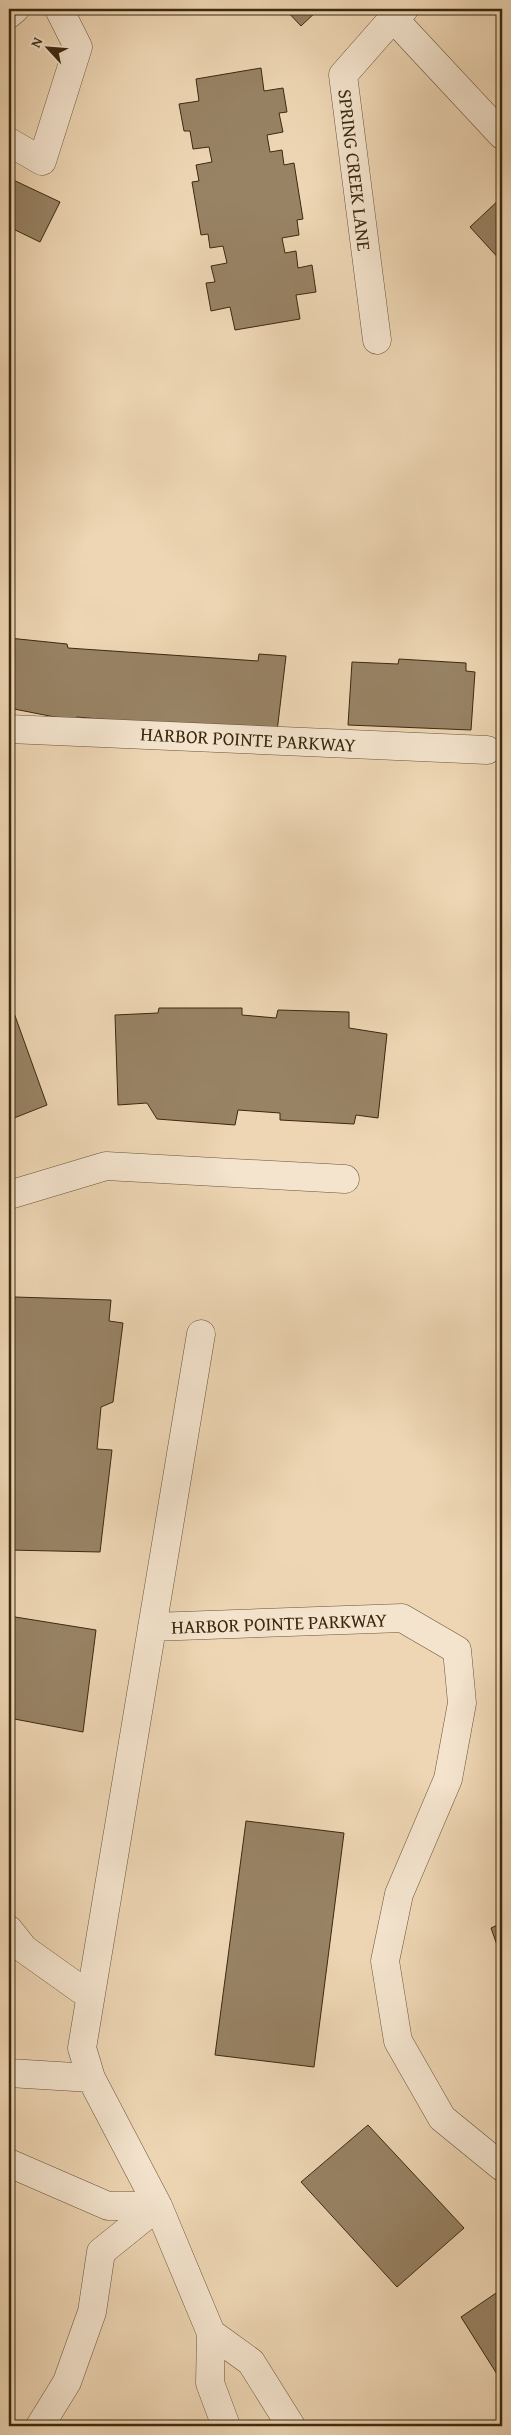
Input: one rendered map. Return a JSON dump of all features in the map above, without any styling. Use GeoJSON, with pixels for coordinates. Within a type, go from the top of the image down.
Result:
{"type":"FeatureCollection","features":[{"type":"Feature","properties":{"kind":"street"},"geometry":{"type":"LineString","coordinates":[[9,14],[15,9]]}},
{"type":"Feature","properties":{"kind":"street"},"geometry":{"type":"LineString","coordinates":[[9,142],[42,161],[78,47],[59,9]]}},
{"type":"Feature","properties":{"kind":"street","name":"SPRING CREEK LANE"},"geometry":{"type":"LineString","coordinates":[[377,340],[343,75],[398,13],[502,135]]}},
{"type":"Feature","properties":{"kind":"street","name":"HARBOR POINTE PARKWAY"},"geometry":{"type":"LineString","coordinates":[[9,729],[487,750]]}},
{"type":"Feature","properties":{"kind":"street"},"geometry":{"type":"LineString","coordinates":[[9,1195],[106,1166],[345,1179]]}},
{"type":"Feature","properties":{"kind":"street","name":"HARBOR POINTE PARKWAY"},"geometry":{"type":"LineString","coordinates":[[158,2206],[91,2078],[82,2048],[201,1334]]}},
{"type":"Feature","properties":{"kind":"street","name":"HARBOR POINTE PARKWAY"},"geometry":{"type":"LineString","coordinates":[[152,1627],[402,1618],[457,1650],[462,1703],[448,1779],[399,1894],[385,1962],[398,2041],[442,2118],[499,2158]]}},
{"type":"Feature","properties":{"kind":"street"},"geometry":{"type":"LineString","coordinates":[[9,1930],[24,1949],[90,1996]]}},
{"type":"Feature","properties":{"kind":"street"},"geometry":{"type":"LineString","coordinates":[[9,2074],[91,2078]]}},
{"type":"Feature","properties":{"kind":"street"},"geometry":{"type":"LineString","coordinates":[[9,2163],[108,2206],[158,2206]]}},
{"type":"Feature","properties":{"kind":"street"},"geometry":{"type":"LineString","coordinates":[[158,2206],[211,2333],[210,2383],[226,2426]]}},
{"type":"Feature","properties":{"kind":"street"},"geometry":{"type":"LineString","coordinates":[[40,2426],[67,2382],[92,2312],[101,2252],[158,2206]]}},
{"type":"Feature","properties":{"kind":"street"},"geometry":{"type":"LineString","coordinates":[[211,2333],[251,2362],[291,2426]]}},
{"type":"Feature","properties":{"kind":"building"},"geometry":{"type":"Polygon","coordinates":[[[285,9],[319,9],[301,26],[285,9]]]}},
{"type":"Feature","properties":{"kind":"building"},"geometry":{"type":"Polygon","coordinates":[[[261,68],[264,91],[283,88],[287,112],[279,113],[283,132],[267,135],[270,152],[282,150],[284,165],[294,163],[303,219],[297,220],[299,235],[282,238],[285,253],[296,251],[298,268],[312,265],[316,292],[296,295],[300,319],[235,330],[230,307],[211,311],[206,283],[215,282],[211,266],[227,263],[223,246],[210,248],[208,234],[201,235],[192,182],[199,181],[196,165],[212,162],[209,147],[193,149],[190,131],[184,131],[179,104],[199,101],[196,79],[261,68]]]}},
{"type":"Feature","properties":{"kind":"building"},"geometry":{"type":"Polygon","coordinates":[[[9,178],[60,202],[40,242],[9,227],[9,178]]]}},
{"type":"Feature","properties":{"kind":"building"},"geometry":{"type":"Polygon","coordinates":[[[502,197],[502,262],[470,227],[502,197]]]}},
{"type":"Feature","properties":{"kind":"building"},"geometry":{"type":"Polygon","coordinates":[[[9,638],[67,644],[68,648],[258,661],[259,654],[286,656],[276,740],[244,732],[77,717],[75,721],[9,708],[9,638]]]}},
{"type":"Feature","properties":{"kind":"building"},"geometry":{"type":"Polygon","coordinates":[[[399,659],[466,663],[466,671],[475,672],[471,730],[348,725],[352,662],[398,664],[399,659]]]}},
{"type":"Feature","properties":{"kind":"building"},"geometry":{"type":"Polygon","coordinates":[[[9,999],[47,1105],[9,1120],[9,999]]]}},
{"type":"Feature","properties":{"kind":"building"},"geometry":{"type":"Polygon","coordinates":[[[159,1008],[242,1008],[242,1015],[276,1018],[278,1010],[349,1012],[349,1028],[387,1034],[378,1118],[356,1115],[354,1124],[280,1120],[280,1113],[238,1110],[235,1125],[157,1119],[147,1103],[118,1105],[115,1015],[158,1013],[159,1008]]]}},
{"type":"Feature","properties":{"kind":"building"},"geometry":{"type":"Polygon","coordinates":[[[15,1297],[111,1300],[109,1321],[123,1323],[113,1402],[101,1407],[97,1449],[112,1450],[100,1552],[9,1550],[9,1316],[13,1316],[15,1297]]]}},
{"type":"Feature","properties":{"kind":"building"},"geometry":{"type":"Polygon","coordinates":[[[9,1616],[96,1630],[83,1732],[9,1718],[9,1616]]]}},
{"type":"Feature","properties":{"kind":"building"},"geometry":{"type":"Polygon","coordinates":[[[246,1821],[344,1833],[314,2067],[215,2055],[246,1821]]]}},
{"type":"Feature","properties":{"kind":"building"},"geometry":{"type":"Polygon","coordinates":[[[502,1923],[502,1959],[491,1928],[502,1923]]]}},
{"type":"Feature","properties":{"kind":"building"},"geometry":{"type":"Polygon","coordinates":[[[368,2125],[464,2228],[397,2287],[301,2182],[368,2125]]]}},
{"type":"Feature","properties":{"kind":"building"},"geometry":{"type":"Polygon","coordinates":[[[502,2289],[502,2382],[461,2317],[502,2289]]]}}]}
